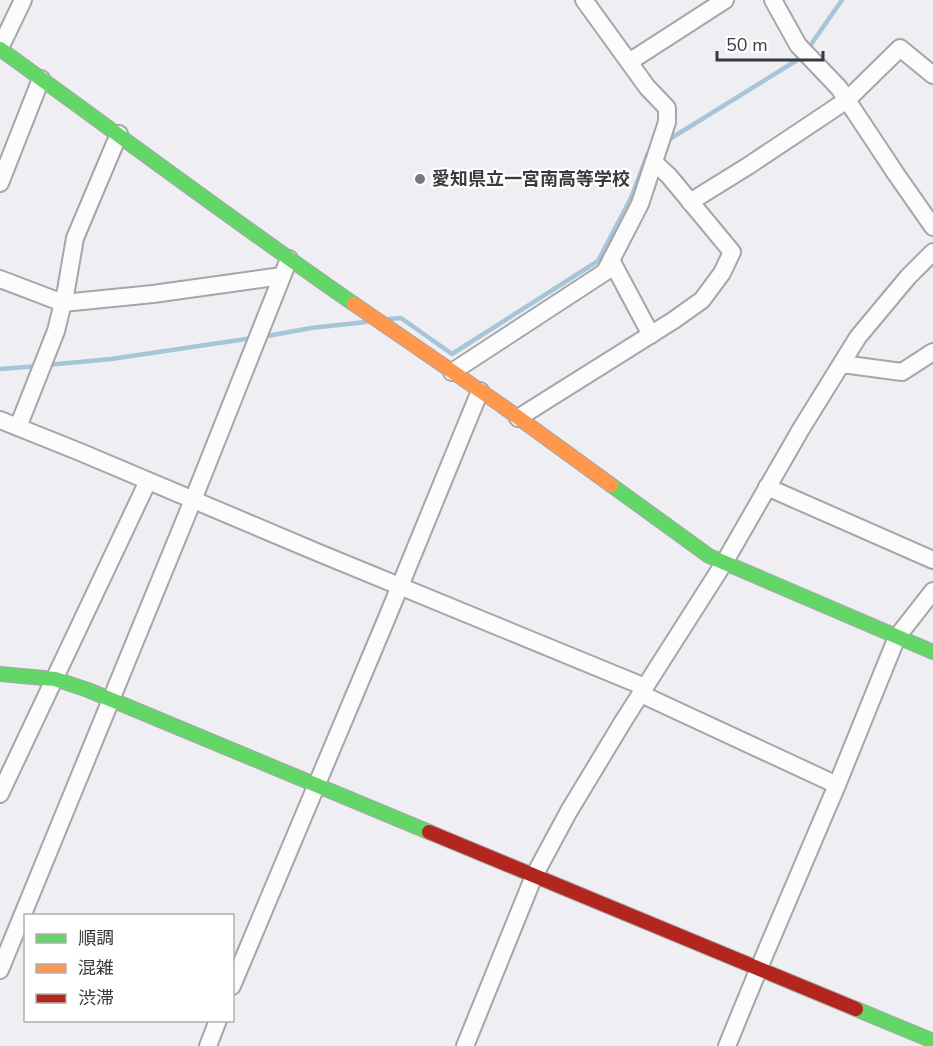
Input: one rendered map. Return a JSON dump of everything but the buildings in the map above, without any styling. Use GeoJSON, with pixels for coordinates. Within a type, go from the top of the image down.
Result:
{"type":"FeatureCollection","features":[{"type":"Feature","properties":{"kind":"street"},"geometry":{"type":"LineString","coordinates":[[23,0],[0,48],[289,260],[480,391],[709,556],[933,652]]}},
{"type":"Feature","properties":{"kind":"street"},"geometry":{"type":"LineString","coordinates":[[452,372],[605,272],[640,204],[667,122],[667,108],[647,87],[584,0]]}},
{"type":"Feature","properties":{"kind":"street"},"geometry":{"type":"LineString","coordinates":[[629,62],[725,0]]}},
{"type":"Feature","properties":{"kind":"street"},"geometry":{"type":"LineString","coordinates":[[773,0],[798,45],[839,88],[933,227]]}},
{"type":"Feature","properties":{"kind":"street"},"geometry":{"type":"LineString","coordinates":[[690,202],[847,100],[900,48],[933,75]]}},
{"type":"Feature","properties":{"kind":"street"},"geometry":{"type":"LineString","coordinates":[[0,183],[41,79]]}},
{"type":"Feature","properties":{"kind":"street"},"geometry":{"type":"LineString","coordinates":[[18,428],[56,331],[75,238],[118,134]]}},
{"type":"Feature","properties":{"kind":"street"},"geometry":{"type":"LineString","coordinates":[[518,418],[674,320],[702,300],[722,273],[732,252],[669,176],[654,162]]}},
{"type":"Feature","properties":{"kind":"street"},"geometry":{"type":"LineString","coordinates":[[465,1046],[534,876],[569,811],[724,563],[801,429],[858,337],[908,277],[933,252]]}},
{"type":"Feature","properties":{"kind":"street"},"geometry":{"type":"LineString","coordinates":[[0,970],[194,500],[289,260]]}},
{"type":"Feature","properties":{"kind":"street"},"geometry":{"type":"LineString","coordinates":[[611,260],[651,335]]}},
{"type":"Feature","properties":{"kind":"street"},"geometry":{"type":"LineString","coordinates":[[0,279],[63,303],[153,294],[282,276]]}},
{"type":"Feature","properties":{"kind":"street"},"geometry":{"type":"LineString","coordinates":[[842,364],[902,372],[933,352]]}},
{"type":"Feature","properties":{"kind":"street"},"geometry":{"type":"LineString","coordinates":[[234,981],[480,391]]}},
{"type":"Feature","properties":{"kind":"street"},"geometry":{"type":"LineString","coordinates":[[0,420],[400,586],[643,691],[837,785]]}},
{"type":"Feature","properties":{"kind":"street"},"geometry":{"type":"LineString","coordinates":[[0,794],[148,481]]}},
{"type":"Feature","properties":{"kind":"street"},"geometry":{"type":"LineString","coordinates":[[768,488],[933,560]]}},
{"type":"Feature","properties":{"kind":"street"},"geometry":{"type":"LineString","coordinates":[[727,1046],[897,637],[933,591]]}},
{"type":"Feature","properties":{"kind":"street"},"geometry":{"type":"LineString","coordinates":[[0,674],[55,679],[88,690],[933,1041]]}},
{"type":"Feature","properties":{"kind":"street"},"geometry":{"type":"LineString","coordinates":[[208,1046],[217,1022]]}},
{"type":"Feature","properties":{"kind":"waterway"},"geometry":{"type":"LineString","coordinates":[[810,46],[842,0]]}},
{"type":"Feature","properties":{"kind":"waterway"},"geometry":{"type":"LineString","coordinates":[[665,142],[802,57]]}},
{"type":"Feature","properties":{"kind":"waterway"},"geometry":{"type":"LineString","coordinates":[[389,319],[401,318],[452,354],[598,261],[631,198],[648,153]]}},
{"type":"Feature","properties":{"kind":"waterway"},"geometry":{"type":"LineString","coordinates":[[262,337],[311,328],[366,322]]}},
{"type":"Feature","properties":{"kind":"waterway"},"geometry":{"type":"LineString","coordinates":[[47,365],[111,359],[253,338]]}},
{"type":"Feature","properties":{"kind":"waterway"},"geometry":{"type":"LineString","coordinates":[[0,369],[39,366]]}},
{"type":"Feature","properties":{"kind":"traffic: fast"},"geometry":{"type":"LineString","coordinates":[[0,49],[354,304]]}},
{"type":"Feature","properties":{"kind":"traffic: fast"},"geometry":{"type":"LineString","coordinates":[[611,485],[709,556],[933,652]]}},
{"type":"Feature","properties":{"kind":"traffic: fast"},"geometry":{"type":"LineString","coordinates":[[0,674],[55,679],[88,690],[429,832]]}},
{"type":"Feature","properties":{"kind":"traffic: fast"},"geometry":{"type":"LineString","coordinates":[[856,1009],[933,1041]]}},
{"type":"Feature","properties":{"kind":"traffic: slow"},"geometry":{"type":"LineString","coordinates":[[354,304],[501,405],[611,485]]}},
{"type":"Feature","properties":{"kind":"traffic: jam"},"geometry":{"type":"LineString","coordinates":[[429,832],[856,1009]]}},
{"type":"Feature","properties":{"kind":"place","name":"愛知県立一宮南高等学校"},"geometry":{"type":"Point","coordinates":[420,179]}}]}
